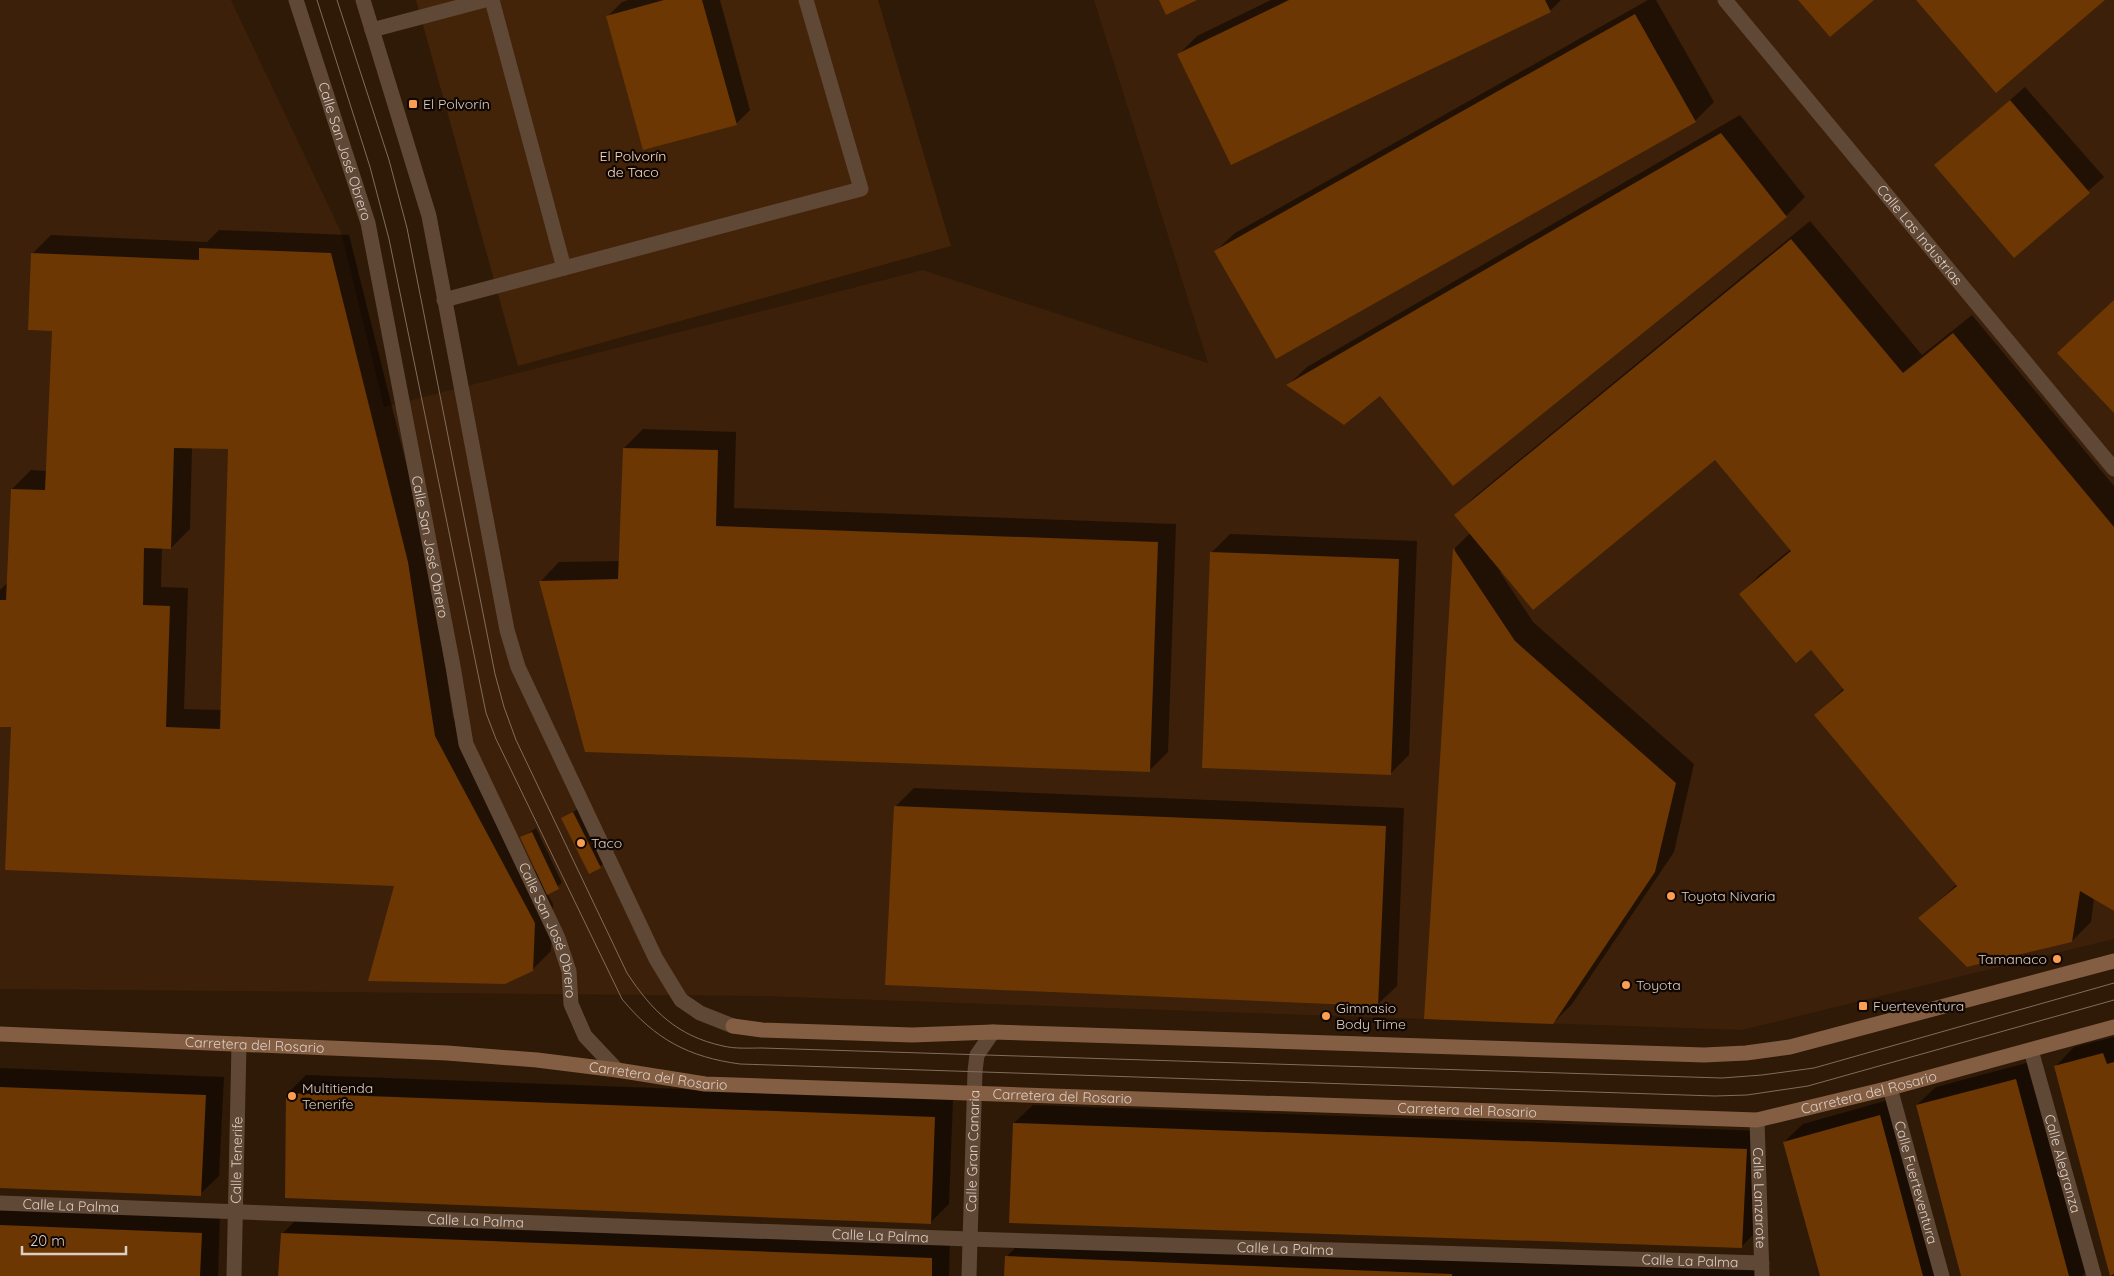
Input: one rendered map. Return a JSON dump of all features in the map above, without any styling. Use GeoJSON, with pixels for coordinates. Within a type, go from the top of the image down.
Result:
{"type":"FeatureCollection","features":[{"type":"Feature","properties":{"kind":"main road"},"geometry":{"type":"LineString","coordinates":[[733,1026],[762,1030],[912,1035],[993,1032],[1704,1055],[1746,1053],[1790,1047],[2114,962]]}},
{"type":"Feature","properties":{"kind":"main road","name":"Carretera del Rosario"},"geometry":{"type":"LineString","coordinates":[[0,1034],[447,1053],[537,1060],[705,1084],[1757,1120],[1890,1088],[2114,1027]]}},
{"type":"Feature","properties":{"kind":"street","name":"Calle San José Obrero"},"geometry":{"type":"LineString","coordinates":[[296,0],[368,223],[453,666],[466,744],[558,938],[569,971],[571,1004],[585,1036],[617,1070]]}},
{"type":"Feature","properties":{"kind":"street"},"geometry":{"type":"LineString","coordinates":[[363,0],[429,216],[507,630],[518,667],[656,959],[681,1000],[700,1013],[733,1026]]}},
{"type":"Feature","properties":{"kind":"street"},"geometry":{"type":"LineString","coordinates":[[372,30],[485,0]]}},
{"type":"Feature","properties":{"kind":"street"},"geometry":{"type":"LineString","coordinates":[[492,0],[564,268]]}},
{"type":"Feature","properties":{"kind":"street"},"geometry":{"type":"LineString","coordinates":[[444,300],[861,189],[806,0]]}},
{"type":"Feature","properties":{"kind":"street","name":"Calle Las Industrias"},"geometry":{"type":"LineString","coordinates":[[1725,0],[2114,469]]}},
{"type":"Feature","properties":{"kind":"street","name":"Calle Gran Canaria"},"geometry":{"type":"LineString","coordinates":[[969,1276],[974,1094],[977,1055],[993,1032]]}},
{"type":"Feature","properties":{"kind":"street","name":"Calle Tenerife"},"geometry":{"type":"LineString","coordinates":[[234,1276],[239,1044]]}},
{"type":"Feature","properties":{"kind":"street","name":"Calle Alegranza"},"geometry":{"type":"LineString","coordinates":[[2031,1050],[2094,1276]]}},
{"type":"Feature","properties":{"kind":"street","name":"Calle Fuerteventura"},"geometry":{"type":"LineString","coordinates":[[1890,1088],[1942,1276]]}},
{"type":"Feature","properties":{"kind":"street","name":"Calle Lanzarote"},"geometry":{"type":"LineString","coordinates":[[1757,1120],[1762,1270]]}},
{"type":"Feature","properties":{"kind":"street","name":"Calle La Palma"},"geometry":{"type":"LineString","coordinates":[[0,1203],[1762,1270]]}},
{"type":"Feature","properties":{"kind":"shaded area"},"geometry":{"type":"Polygon","coordinates":[[[0,0],[231,0],[341,232],[384,407],[923,270],[1208,363],[1094,0],[2114,0],[2114,939],[1742,1030],[761,996],[0,989],[0,0]]]}},
{"type":"Feature","properties":{"kind":"green space","name":"El Polvorín de Taco"},"geometry":{"type":"Polygon","coordinates":[[[416,0],[878,0],[951,246],[518,366],[416,0]]]}},
{"type":"Feature","properties":{"kind":"building"},"geometry":{"type":"Polygon","coordinates":[[[664,0],[702,0],[737,125],[643,150],[606,16],[664,0]]]}},
{"type":"Feature","properties":{"kind":"building"},"geometry":{"type":"Polygon","coordinates":[[[1159,0],[1197,0],[1166,15],[1159,0]]]}},
{"type":"Feature","properties":{"kind":"building"},"geometry":{"type":"Polygon","coordinates":[[[1289,0],[1545,0],[1551,12],[1231,165],[1177,54],[1289,0]]]}},
{"type":"Feature","properties":{"kind":"building"},"geometry":{"type":"Polygon","coordinates":[[[1798,0],[1874,0],[1830,37],[1798,0]]]}},
{"type":"Feature","properties":{"kind":"building"},"geometry":{"type":"Polygon","coordinates":[[[1916,0],[2105,0],[1996,93],[1916,0]]]}},
{"type":"Feature","properties":{"kind":"building"},"geometry":{"type":"Polygon","coordinates":[[[1635,14],[1696,122],[1276,359],[1214,251],[1635,14]]]}},
{"type":"Feature","properties":{"kind":"building"},"geometry":{"type":"Polygon","coordinates":[[[2010,100],[2090,193],[2014,258],[1934,165],[2010,100]]]}},
{"type":"Feature","properties":{"kind":"building"},"geometry":{"type":"Polygon","coordinates":[[[1721,133],[1787,217],[1453,486],[1380,396],[1344,425],[1286,385],[1721,133]]]}},
{"type":"Feature","properties":{"kind":"building"},"geometry":{"type":"Polygon","coordinates":[[[1791,239],[1903,373],[1953,333],[2114,527],[2114,911],[2080,891],[2072,942],[1967,967],[1918,918],[1957,886],[1814,715],[1844,690],[1811,650],[1796,663],[1739,594],[1791,551],[1715,460],[1533,610],[1454,515],[1791,239]]]}},
{"type":"Feature","properties":{"kind":"building"},"geometry":{"type":"Polygon","coordinates":[[[199,248],[331,253],[408,562],[435,736],[535,923],[533,971],[505,984],[368,981],[394,886],[5,870],[11,727],[0,727],[0,600],[6,600],[11,489],[45,490],[52,331],[28,330],[31,253],[199,260],[199,248]],[[174,448],[171,549],[144,548],[143,605],[170,606],[166,727],[220,729],[228,449],[174,448]]]}},
{"type":"Feature","properties":{"kind":"building"},"geometry":{"type":"Polygon","coordinates":[[[2114,300],[2114,413],[2057,353],[2114,300]]]}},
{"type":"Feature","properties":{"kind":"building"},"geometry":{"type":"Polygon","coordinates":[[[623,448],[718,450],[716,526],[1158,542],[1150,772],[585,752],[539,581],[618,579],[623,448]]]}},
{"type":"Feature","properties":{"kind":"building"},"geometry":{"type":"Polygon","coordinates":[[[1453,548],[1515,641],[1676,783],[1655,872],[1553,1024],[1424,1019],[1453,548]]]}},
{"type":"Feature","properties":{"kind":"building"},"geometry":{"type":"Polygon","coordinates":[[[1210,552],[1399,559],[1391,775],[1202,768],[1210,552]]]}},
{"type":"Feature","properties":{"kind":"building"},"geometry":{"type":"Polygon","coordinates":[[[894,806],[1386,826],[1378,1006],[885,985],[894,806]]]}},
{"type":"Feature","properties":{"kind":"building","name":"Taco"},"geometry":{"type":"Polygon","coordinates":[[[573,812],[601,868],[589,874],[561,818],[573,812]]]}},
{"type":"Feature","properties":{"kind":"building"},"geometry":{"type":"Polygon","coordinates":[[[532,832],[559,889],[547,895],[520,837],[532,832]]]}},
{"type":"Feature","properties":{"kind":"building"},"geometry":{"type":"Polygon","coordinates":[[[2103,1053],[2107,1064],[2114,1062],[2114,1274],[2110,1276],[2054,1066],[2103,1053]]]}},
{"type":"Feature","properties":{"kind":"building"},"geometry":{"type":"Polygon","coordinates":[[[2016,1079],[2069,1276],[1961,1276],[1916,1105],[2016,1079]]]}},
{"type":"Feature","properties":{"kind":"building"},"geometry":{"type":"Polygon","coordinates":[[[0,1087],[206,1095],[201,1196],[0,1188],[0,1087]]]}},
{"type":"Feature","properties":{"kind":"building"},"geometry":{"type":"Polygon","coordinates":[[[286,1093],[935,1117],[931,1224],[285,1198],[286,1093]]]}},
{"type":"Feature","properties":{"kind":"building"},"geometry":{"type":"Polygon","coordinates":[[[1880,1115],[1923,1276],[1820,1276],[1783,1142],[1880,1115]]]}},
{"type":"Feature","properties":{"kind":"building"},"geometry":{"type":"Polygon","coordinates":[[[1013,1123],[1747,1149],[1742,1248],[1009,1223],[1013,1123]]]}},
{"type":"Feature","properties":{"kind":"building"},"geometry":{"type":"Polygon","coordinates":[[[0,1225],[202,1233],[200,1276],[0,1276],[0,1225]]]}},
{"type":"Feature","properties":{"kind":"building"},"geometry":{"type":"Polygon","coordinates":[[[281,1233],[932,1258],[932,1276],[278,1276],[281,1233]]]}},
{"type":"Feature","properties":{"kind":"building"},"geometry":{"type":"Polygon","coordinates":[[[1005,1256],[1452,1274],[1452,1276],[1004,1276],[1005,1256]]]}},
{"type":"Feature","properties":{"kind":"tram line"},"geometry":{"type":"LineString","coordinates":[[317,0],[370,167],[389,239],[486,713],[496,739],[622,999],[647,1025],[674,1044],[704,1057],[740,1064],[1715,1096],[1747,1095],[1808,1086],[2114,1000]]}},
{"type":"Feature","properties":{"kind":"tram line"},"geometry":{"type":"LineString","coordinates":[[337,0],[389,160],[407,228],[495,674],[504,707],[516,740],[627,973],[636,987],[656,1010],[679,1029],[707,1042],[737,1048],[1722,1078],[1814,1068],[2114,983]]}},
{"type":"Feature","properties":{"kind":"place","name":"El Polvorín"},"geometry":{"type":"Point","coordinates":[413,104]}},
{"type":"Feature","properties":{"kind":"place","name":"Taco"},"geometry":{"type":"Point","coordinates":[581,843]}},
{"type":"Feature","properties":{"kind":"place","name":"Toyota Nivaria"},"geometry":{"type":"Point","coordinates":[1671,896]}},
{"type":"Feature","properties":{"kind":"place","name":"Tamanaco"},"geometry":{"type":"Point","coordinates":[2057,959]}},
{"type":"Feature","properties":{"kind":"place","name":"Toyota"},"geometry":{"type":"Point","coordinates":[1626,985]}},
{"type":"Feature","properties":{"kind":"place","name":"Fuerteventura"},"geometry":{"type":"Point","coordinates":[1863,1006]}},
{"type":"Feature","properties":{"kind":"place","name":"Gimnasio Body Time"},"geometry":{"type":"Point","coordinates":[1326,1016]}},
{"type":"Feature","properties":{"kind":"place","name":"Multitienda Tenerife"},"geometry":{"type":"Point","coordinates":[292,1096]}}]}
